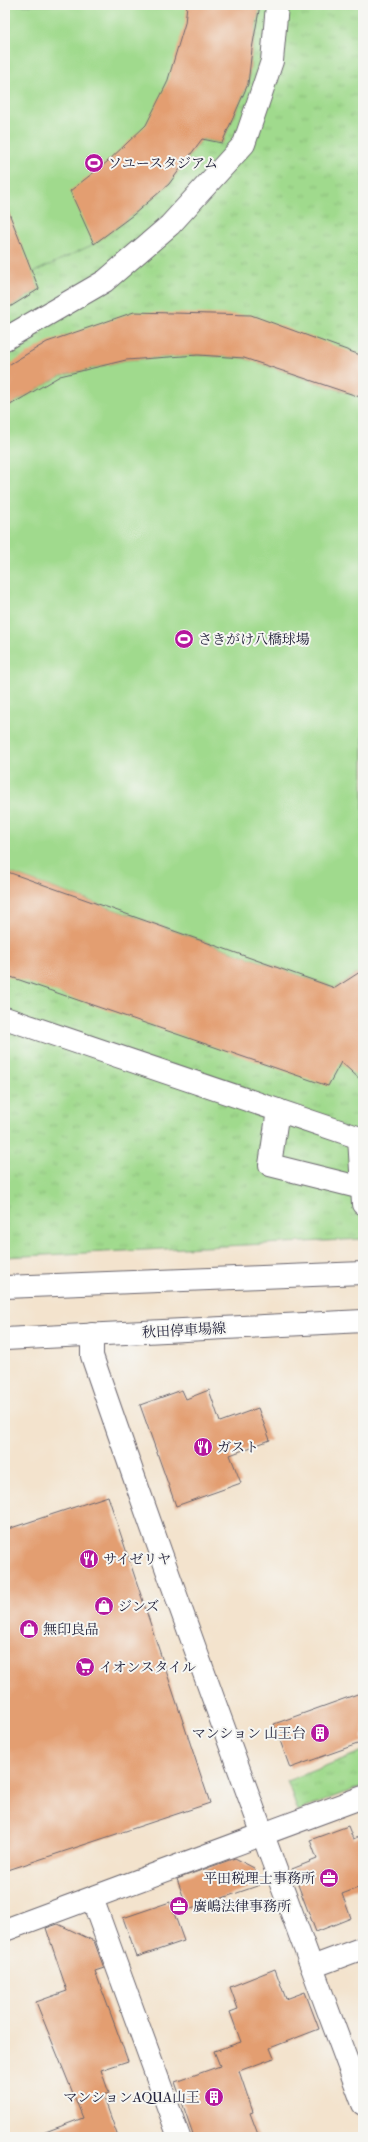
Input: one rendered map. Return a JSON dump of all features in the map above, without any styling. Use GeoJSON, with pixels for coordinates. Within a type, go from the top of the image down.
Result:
{"type":"FeatureCollection","features":[{"type":"Feature","properties":{"kind":"street"},"geometry":{"type":"LineString","coordinates":[[5,339],[105,281],[170,225],[244,144],[272,61],[277,5]]}},
{"type":"Feature","properties":{"kind":"street"},"geometry":{"type":"LineString","coordinates":[[5,1018],[278,1110],[361,1138],[363,1196],[270,1165],[278,1110]]}},
{"type":"Feature","properties":{"kind":"street"},"geometry":{"type":"LineString","coordinates":[[5,1287],[363,1273]]}},
{"type":"Feature","properties":{"kind":"street","name":"秋田停車場線"},"geometry":{"type":"LineString","coordinates":[[5,1339],[363,1321]]}},
{"type":"Feature","properties":{"kind":"street"},"geometry":{"type":"LineString","coordinates":[[92,1334],[92,1356],[156,1543],[262,1835],[363,2104]]}},
{"type":"Feature","properties":{"kind":"street"},"geometry":{"type":"LineString","coordinates":[[5,1930],[363,1797]]}},
{"type":"Feature","properties":{"kind":"street"},"geometry":{"type":"LineString","coordinates":[[92,1898],[178,2137]]}},
{"type":"Feature","properties":{"kind":"street"},"geometry":{"type":"LineString","coordinates":[[312,1967],[363,1948]]}},
{"type":"Feature","properties":{"kind":"green space"},"geometry":{"type":"Polygon","coordinates":[[[5,5],[363,5],[363,1239],[5,1257],[5,5]]]}},
{"type":"Feature","properties":{"kind":"green space","name":"ソユースタジアム"},"geometry":{"type":"Polygon","coordinates":[[[5,5],[260,5],[252,49],[248,84],[222,143],[202,139],[169,184],[133,215],[94,244],[32,273],[39,289],[5,310],[5,5]]]}},
{"type":"Feature","properties":{"kind":"green space","name":"さきがけ八橋球場"},"geometry":{"type":"Polygon","coordinates":[[[198,355],[244,358],[363,398],[363,970],[335,988],[5,871],[5,408],[60,376],[126,360],[198,355]]]}},
{"type":"Feature","properties":{"kind":"green space"},"geometry":{"type":"Polygon","coordinates":[[[363,1751],[363,1786],[298,1811],[287,1781],[363,1751]]]}},
{"type":"Feature","properties":{"kind":"building"},"geometry":{"type":"Polygon","coordinates":[[[187,5],[260,5],[252,49],[248,84],[222,143],[202,139],[169,184],[133,215],[94,244],[70,191],[107,162],[146,125],[167,83],[185,23],[187,5]]]}},
{"type":"Feature","properties":{"kind":"building"},"geometry":{"type":"Polygon","coordinates":[[[7,208],[39,289],[5,310],[5,209],[7,208]]]}},
{"type":"Feature","properties":{"kind":"building"},"geometry":{"type":"Polygon","coordinates":[[[134,312],[251,315],[363,356],[363,398],[244,358],[198,355],[126,360],[60,376],[5,408],[5,367],[47,342],[134,312]]]}},
{"type":"Feature","properties":{"kind":"building"},"geometry":{"type":"Polygon","coordinates":[[[5,871],[335,988],[363,970],[363,1082],[341,1062],[328,1086],[5,975],[5,871]]]}},
{"type":"Feature","properties":{"kind":"building","name":"ガスト"},"geometry":{"type":"Polygon","coordinates":[[[182,1390],[186,1399],[209,1390],[220,1422],[258,1408],[270,1440],[230,1455],[241,1483],[176,1506],[140,1405],[182,1390]]]}},
{"type":"Feature","properties":{"kind":"building","name":"イオンスタイル"},"geometry":{"type":"Polygon","coordinates":[[[108,1496],[210,1803],[5,1871],[5,1530],[108,1496]]]}},
{"type":"Feature","properties":{"kind":"building","name":"マンション 山王台"},"geometry":{"type":"Polygon","coordinates":[[[363,1692],[363,1742],[290,1768],[274,1724],[363,1692]]]}},
{"type":"Feature","properties":{"kind":"building","name":"平田税理士事務所"},"geometry":{"type":"Polygon","coordinates":[[[348,1826],[353,1839],[363,1835],[363,1886],[342,1894],[351,1918],[316,1932],[292,1869],[317,1859],[310,1840],[348,1826]]]}},
{"type":"Feature","properties":{"kind":"building"},"geometry":{"type":"Polygon","coordinates":[[[235,1858],[254,1868],[260,1885],[188,1910],[177,1879],[235,1858]]]}},
{"type":"Feature","properties":{"kind":"building"},"geometry":{"type":"Polygon","coordinates":[[[170,1902],[184,1941],[137,1957],[123,1918],[170,1902]]]}},
{"type":"Feature","properties":{"kind":"building"},"geometry":{"type":"Polygon","coordinates":[[[58,1924],[94,1941],[104,1968],[95,1971],[128,2061],[101,2070],[109,2093],[103,2095],[118,2137],[41,2137],[40,2134],[83,2118],[36,2002],[67,1991],[46,1928],[58,1924]]]}},
{"type":"Feature","properties":{"kind":"building"},"geometry":{"type":"Polygon","coordinates":[[[275,1969],[286,1999],[305,1992],[319,2029],[270,2048],[274,2058],[239,2071],[253,2112],[250,2113],[259,2137],[194,2137],[175,2082],[220,2066],[214,2051],[241,2042],[230,2012],[238,2009],[230,1987],[275,1969]]]}},
{"type":"Feature","properties":{"kind":"place","name":"ソユースタジアム"},"geometry":{"type":"Point","coordinates":[94,163]}},
{"type":"Feature","properties":{"kind":"place","name":"さきがけ八橋球場"},"geometry":{"type":"Point","coordinates":[184,639]}},
{"type":"Feature","properties":{"kind":"place","name":"ガスト"},"geometry":{"type":"Point","coordinates":[203,1447]}},
{"type":"Feature","properties":{"kind":"place","name":"サイゼリヤ"},"geometry":{"type":"Point","coordinates":[89,1559]}},
{"type":"Feature","properties":{"kind":"place","name":"ジンズ"},"geometry":{"type":"Point","coordinates":[104,1606]}},
{"type":"Feature","properties":{"kind":"place","name":"無印良品"},"geometry":{"type":"Point","coordinates":[29,1629]}},
{"type":"Feature","properties":{"kind":"place","name":"イオンスタイル"},"geometry":{"type":"Point","coordinates":[85,1667]}},
{"type":"Feature","properties":{"kind":"place","name":"マンション 山王台"},"geometry":{"type":"Point","coordinates":[320,1733]}},
{"type":"Feature","properties":{"kind":"place","name":"平田税理士事務所"},"geometry":{"type":"Point","coordinates":[329,1878]}},
{"type":"Feature","properties":{"kind":"place","name":"廣嶋法律事務所"},"geometry":{"type":"Point","coordinates":[179,1906]}},
{"type":"Feature","properties":{"kind":"place","name":"マンションAQUA山王"},"geometry":{"type":"Point","coordinates":[214,2097]}}]}
